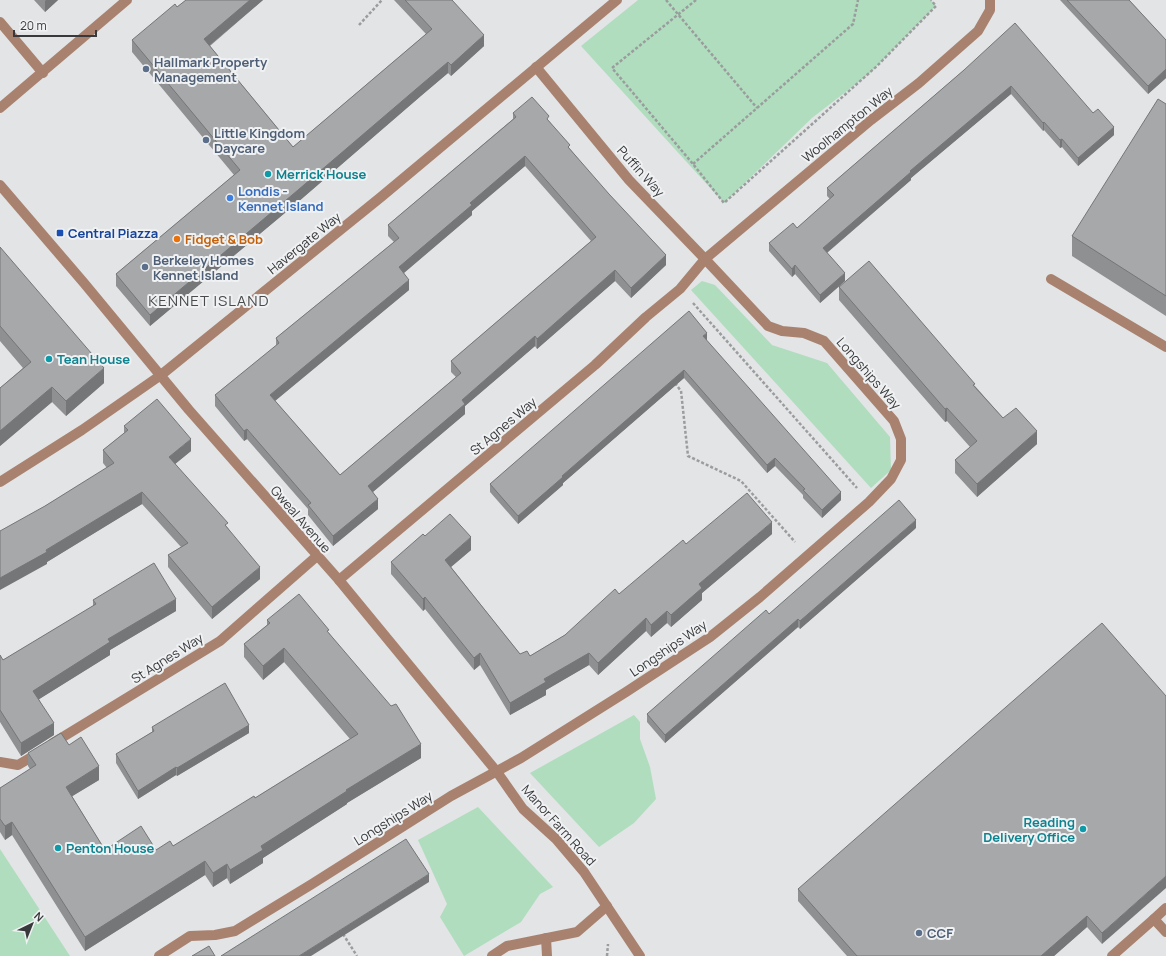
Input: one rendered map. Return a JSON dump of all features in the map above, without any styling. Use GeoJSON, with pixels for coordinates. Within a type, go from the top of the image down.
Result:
{"type":"FeatureCollection","features":[{"type":"Feature","properties":{"kind":"street"},"geometry":{"type":"LineString","coordinates":[[0,108],[127,0]]}},
{"type":"Feature","properties":{"kind":"street","name":"Havergate Way"},"geometry":{"type":"LineString","coordinates":[[0,482],[82,430],[161,375],[382,197],[617,0]]}},
{"type":"Feature","properties":{"kind":"street","name":"Woolhampton Way"},"geometry":{"type":"LineString","coordinates":[[705,259],[871,120],[919,83],[978,31],[990,10],[990,0]]}},
{"type":"Feature","properties":{"kind":"street"},"geometry":{"type":"LineString","coordinates":[[0,22],[43,73]]}},
{"type":"Feature","properties":{"kind":"street","name":"Puffin Way"},"geometry":{"type":"LineString","coordinates":[[536,67],[629,180],[705,259]]}},
{"type":"Feature","properties":{"kind":"street","name":"Gweal Avenue"},"geometry":{"type":"LineString","coordinates":[[0,185],[84,283],[189,410],[339,580],[497,772]]}},
{"type":"Feature","properties":{"kind":"street"},"geometry":{"type":"LineString","coordinates":[[680,289],[705,259]]}},
{"type":"Feature","properties":{"kind":"street","name":"Longships Way"},"geometry":{"type":"LineString","coordinates":[[159,956],[190,936],[215,935],[234,931],[452,796],[497,772],[626,692],[710,637],[760,597],[869,502],[891,479],[901,460],[901,439],[894,421],[824,341],[804,333],[782,331],[768,326],[705,259]]}},
{"type":"Feature","properties":{"kind":"street"},"geometry":{"type":"LineString","coordinates":[[1051,279],[1166,347]]}},
{"type":"Feature","properties":{"kind":"street","name":"St Agnes Way"},"geometry":{"type":"LineString","coordinates":[[339,580],[595,365],[646,317],[680,289]]}},
{"type":"Feature","properties":{"kind":"street","name":"St Agnes Way"},"geometry":{"type":"LineString","coordinates":[[0,762],[18,765],[220,641],[317,556]]}},
{"type":"Feature","properties":{"kind":"street","name":"Manor Farm Road"},"geometry":{"type":"LineString","coordinates":[[497,772],[523,809],[556,839],[584,872],[640,956]]}},
{"type":"Feature","properties":{"kind":"street"},"geometry":{"type":"LineString","coordinates":[[492,956],[507,946],[577,932],[607,906]]}},
{"type":"Feature","properties":{"kind":"street"},"geometry":{"type":"LineString","coordinates":[[1112,956],[1166,908]]}},
{"type":"Feature","properties":{"kind":"street"},"geometry":{"type":"LineString","coordinates":[[1154,919],[1166,932]]}},
{"type":"Feature","properties":{"kind":"street"},"geometry":{"type":"LineString","coordinates":[[546,938],[547,956]]}},
{"type":"Feature","properties":{"kind":"path"},"geometry":{"type":"LineString","coordinates":[[359,26],[382,0]]}},
{"type":"Feature","properties":{"kind":"path"},"geometry":{"type":"LineString","coordinates":[[666,0],[757,108]]}},
{"type":"Feature","properties":{"kind":"path"},"geometry":{"type":"LineString","coordinates":[[696,0],[612,68],[724,203],[877,66],[936,6],[931,0]]}},
{"type":"Feature","properties":{"kind":"path"},"geometry":{"type":"LineString","coordinates":[[693,164],[853,24],[858,0]]}},
{"type":"Feature","properties":{"kind":"path"},"geometry":{"type":"LineString","coordinates":[[680,289],[869,502]]}},
{"type":"Feature","properties":{"kind":"path"},"geometry":{"type":"LineString","coordinates":[[672,379],[681,391],[688,456],[741,481],[806,556]]}},
{"type":"Feature","properties":{"kind":"path"},"geometry":{"type":"LineString","coordinates":[[340,930],[357,956]]}},
{"type":"Feature","properties":{"kind":"green space"},"geometry":{"type":"Polygon","coordinates":[[[638,0],[931,0],[936,6],[870,73],[812,118],[724,203],[581,46],[638,0]]]}},
{"type":"Feature","properties":{"kind":"green space"},"geometry":{"type":"Polygon","coordinates":[[[702,281],[715,285],[772,345],[827,363],[890,437],[891,470],[871,488],[691,290],[702,281]]]}},
{"type":"Feature","properties":{"kind":"green space"},"geometry":{"type":"Polygon","coordinates":[[[634,715],[640,722],[640,739],[650,767],[656,799],[634,823],[599,847],[530,773],[634,715]]]}},
{"type":"Feature","properties":{"kind":"green space"},"geometry":{"type":"Polygon","coordinates":[[[478,807],[553,887],[540,894],[521,922],[464,956],[440,917],[447,904],[418,840],[478,807]]]}},
{"type":"Feature","properties":{"kind":"green space"},"geometry":{"type":"Polygon","coordinates":[[[0,849],[70,956],[0,956],[0,849]]]}},
{"type":"Feature","properties":{"kind":"building"},"geometry":{"type":"Polygon","coordinates":[[[186,0],[250,0],[204,39],[293,147],[432,29],[405,0],[452,0],[484,35],[451,65],[448,62],[150,315],[116,274],[240,170],[132,40],[175,4],[177,7],[186,0]]]}},
{"type":"Feature","properties":{"kind":"building"},"geometry":{"type":"Polygon","coordinates":[[[1067,0],[1129,0],[1166,40],[1166,69],[1148,86],[1067,0]]]}},
{"type":"Feature","properties":{"kind":"building"},"geometry":{"type":"Polygon","coordinates":[[[1015,23],[1093,113],[1098,109],[1114,127],[1078,158],[1062,139],[1060,140],[1044,122],[1043,123],[1011,86],[910,171],[911,172],[823,248],[845,273],[820,295],[795,265],[792,269],[769,243],[793,223],[797,228],[834,195],[827,188],[964,70],[1015,23]]]}},
{"type":"Feature","properties":{"kind":"building"},"geometry":{"type":"Polygon","coordinates":[[[532,97],[549,116],[547,119],[570,145],[568,147],[609,194],[666,255],[631,288],[615,270],[537,339],[535,336],[462,400],[465,404],[368,486],[378,499],[333,536],[308,505],[311,503],[247,429],[244,431],[215,395],[279,343],[276,338],[399,238],[388,225],[516,117],[513,113],[532,97]],[[525,156],[470,203],[472,205],[399,267],[409,280],[270,395],[340,475],[461,373],[451,361],[596,237],[525,156]]]}},
{"type":"Feature","properties":{"kind":"building"},"geometry":{"type":"Polygon","coordinates":[[[1158,99],[1166,104],[1166,296],[1072,236],[1158,99]]]}},
{"type":"Feature","properties":{"kind":"building","name":"Tean House"},"geometry":{"type":"Polygon","coordinates":[[[0,247],[104,368],[66,401],[52,387],[0,431],[0,388],[31,362],[0,326],[0,247]]]}},
{"type":"Feature","properties":{"kind":"building"},"geometry":{"type":"Polygon","coordinates":[[[869,261],[975,384],[973,385],[1003,418],[1016,408],[1037,431],[977,484],[955,460],[977,441],[947,408],[945,409],[839,287],[869,261]]]}},
{"type":"Feature","properties":{"kind":"building"},"geometry":{"type":"Polygon","coordinates":[[[689,311],[707,333],[703,336],[841,492],[822,510],[803,490],[805,489],[775,458],[767,465],[684,370],[518,516],[490,484],[689,311]]]}},
{"type":"Feature","properties":{"kind":"building"},"geometry":{"type":"Polygon","coordinates":[[[157,399],[191,439],[169,457],[228,523],[225,525],[260,567],[212,607],[168,555],[188,543],[142,492],[46,550],[47,552],[0,578],[0,531],[45,506],[114,463],[103,450],[128,430],[124,426],[157,399]]]}},
{"type":"Feature","properties":{"kind":"building"},"geometry":{"type":"Polygon","coordinates":[[[747,493],[772,522],[699,584],[702,588],[671,615],[667,611],[651,625],[646,618],[598,663],[589,653],[544,679],[546,682],[510,703],[480,653],[474,658],[425,597],[423,599],[391,562],[423,534],[425,536],[450,514],[471,537],[445,560],[520,654],[527,651],[530,656],[565,635],[615,589],[619,594],[683,540],[686,544],[747,493]]]}},
{"type":"Feature","properties":{"kind":"building"},"geometry":{"type":"Polygon","coordinates":[[[899,500],[916,520],[800,621],[798,619],[665,735],[647,714],[766,610],[769,614],[899,500]]]}},
{"type":"Feature","properties":{"kind":"building"},"geometry":{"type":"Polygon","coordinates":[[[154,563],[176,599],[108,639],[110,642],[33,691],[54,723],[21,743],[0,710],[0,655],[3,660],[96,604],[93,600],[154,563]]]}},
{"type":"Feature","properties":{"kind":"building"},"geometry":{"type":"Polygon","coordinates":[[[299,594],[329,630],[327,631],[391,706],[396,704],[421,744],[346,790],[347,791],[261,846],[263,850],[230,870],[227,864],[213,873],[205,861],[85,937],[12,822],[5,826],[0,819],[0,788],[36,765],[28,753],[61,733],[69,745],[81,737],[99,766],[66,787],[105,850],[141,826],[156,850],[170,841],[173,846],[254,796],[255,798],[358,734],[284,648],[263,666],[244,644],[270,623],[267,620],[299,594]]]}},
{"type":"Feature","properties":{"kind":"building"},"geometry":{"type":"Polygon","coordinates":[[[1102,623],[1166,696],[1166,876],[1102,933],[1087,916],[1041,956],[857,956],[798,889],[1102,623]]]}},
{"type":"Feature","properties":{"kind":"building"},"geometry":{"type":"Polygon","coordinates":[[[225,683],[249,725],[177,768],[176,767],[138,791],[116,754],[154,731],[152,727],[225,683]]]}},
{"type":"Feature","properties":{"kind":"building"},"geometry":{"type":"Polygon","coordinates":[[[406,839],[429,874],[299,956],[221,956],[406,839]]]}},
{"type":"Feature","properties":{"kind":"building"},"geometry":{"type":"Polygon","coordinates":[[[209,946],[215,956],[192,956],[209,946]]]}},
{"type":"Feature","properties":{"kind":"place","name":"Hallmark Property Management"},"geometry":{"type":"Point","coordinates":[146,69]}},
{"type":"Feature","properties":{"kind":"place","name":"Little Kingdom Daycare"},"geometry":{"type":"Point","coordinates":[206,140]}},
{"type":"Feature","properties":{"kind":"place","name":"Merrick House"},"geometry":{"type":"Point","coordinates":[268,174]}},
{"type":"Feature","properties":{"kind":"place","name":"Londis - Kennet Island"},"geometry":{"type":"Point","coordinates":[230,198]}},
{"type":"Feature","properties":{"kind":"place","name":"Central Piazza"},"geometry":{"type":"Point","coordinates":[60,233]}},
{"type":"Feature","properties":{"kind":"place","name":"Fidget & Bob"},"geometry":{"type":"Point","coordinates":[177,239]}},
{"type":"Feature","properties":{"kind":"place","name":"Berkeley Homes Kennet Island"},"geometry":{"type":"Point","coordinates":[145,267]}},
{"type":"Feature","properties":{"kind":"place","name":"Tean House"},"geometry":{"type":"Point","coordinates":[49,359]}},
{"type":"Feature","properties":{"kind":"place","name":"Reading Delivery Office"},"geometry":{"type":"Point","coordinates":[1083,829]}},
{"type":"Feature","properties":{"kind":"place","name":"Penton House"},"geometry":{"type":"Point","coordinates":[58,848]}},
{"type":"Feature","properties":{"kind":"place","name":"CCF"},"geometry":{"type":"Point","coordinates":[919,933]}},
{"type":"Feature","properties":{"kind":"district","name":"KENNET ISLAND"},"geometry":{"type":"Point","coordinates":[209,301]}}]}
